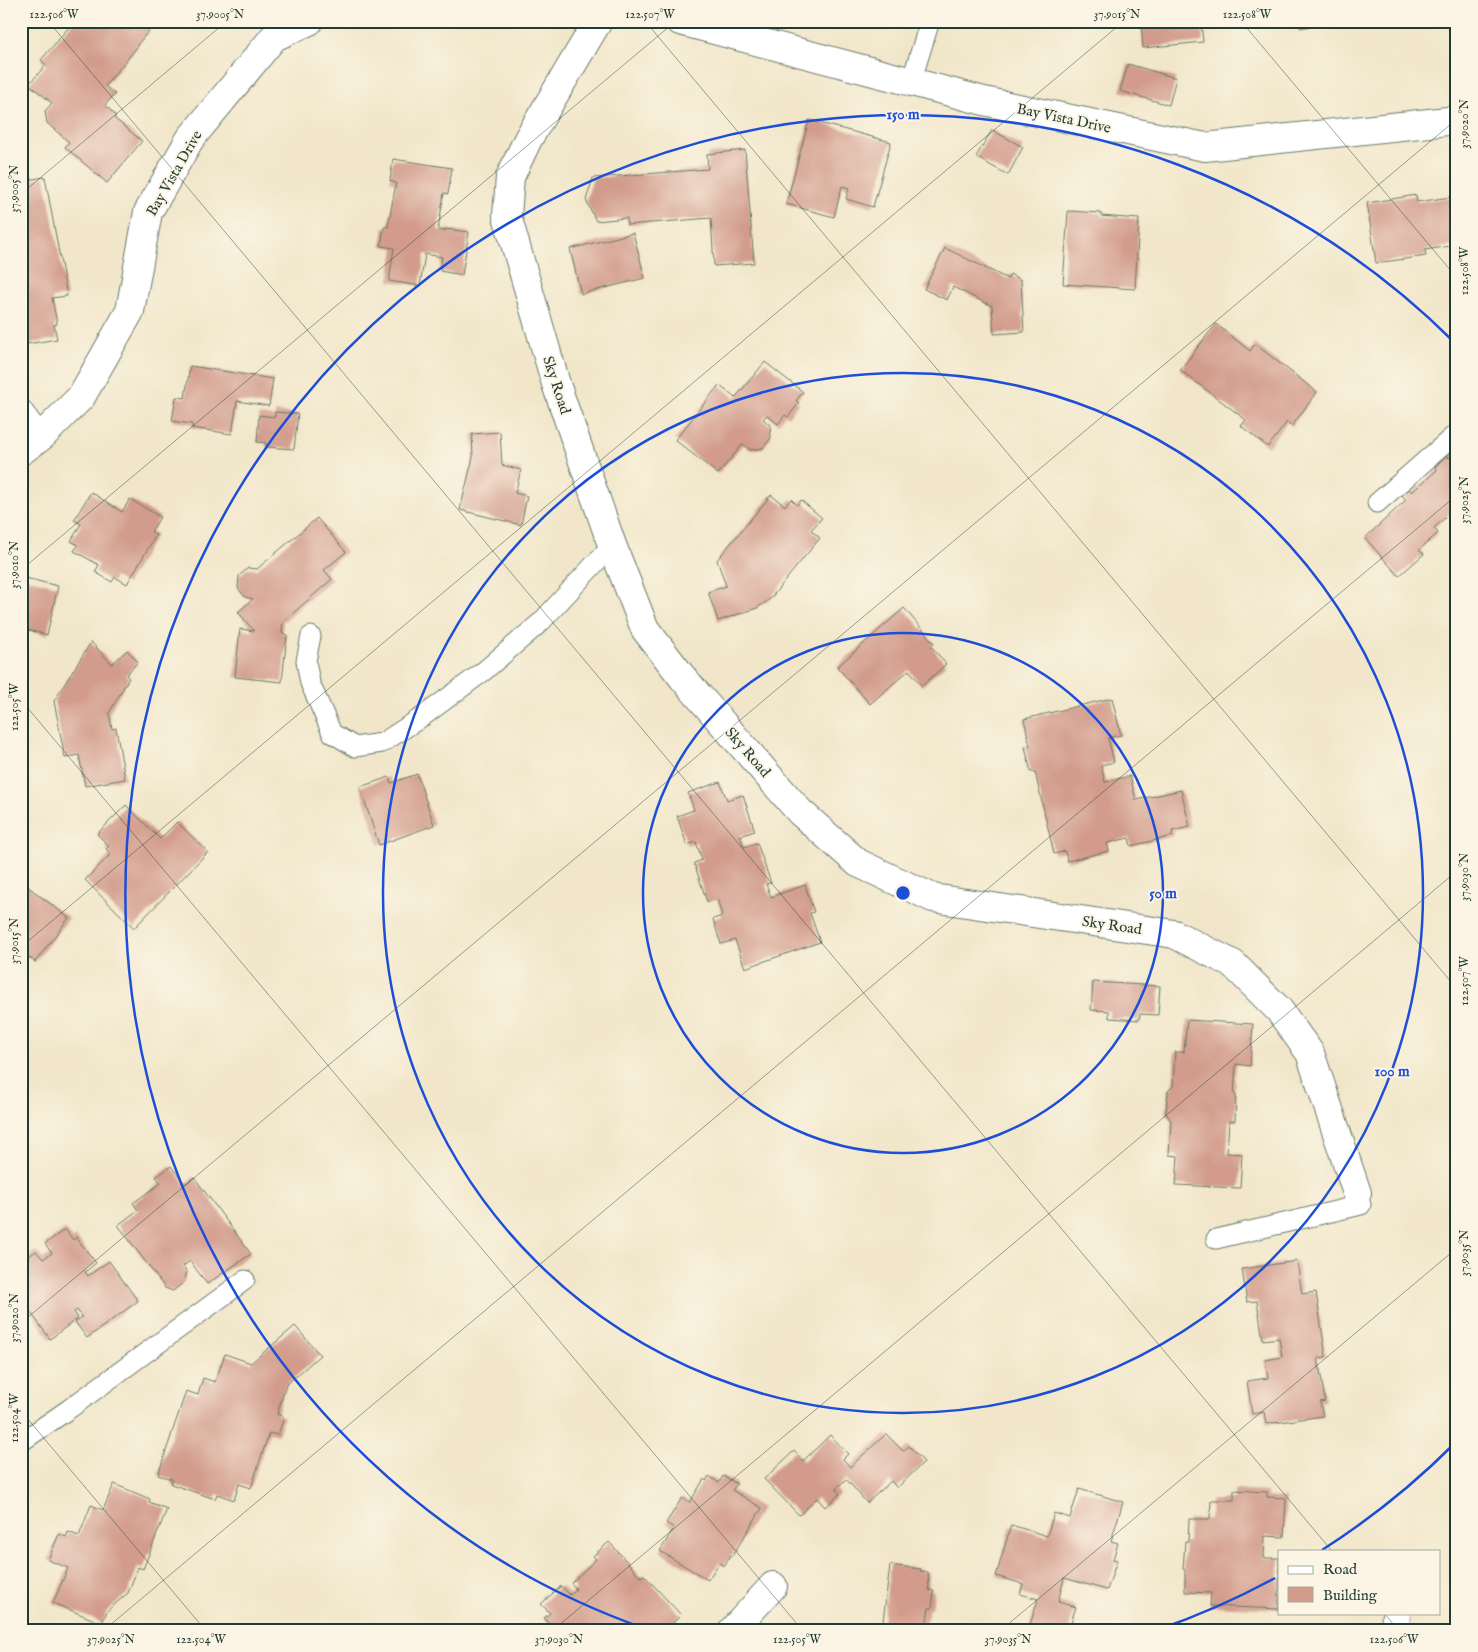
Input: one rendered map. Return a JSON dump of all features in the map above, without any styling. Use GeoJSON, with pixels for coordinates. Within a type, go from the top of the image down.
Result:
{"type":"FeatureCollection","features":[{"type":"Feature","properties":{"kind":"street","name":"Bay Vista Drive"},"geometry":{"type":"LineString","coordinates":[[32,444],[80,397],[130,311],[148,212],[190,139],[274,37],[308,21]]}},
{"type":"Feature","properties":{"kind":"street","name":"Sky Road"},"geometry":{"type":"LineString","coordinates":[[598,21],[528,139],[510,176],[507,216],[556,384],[612,545],[645,629],[683,678],[800,812],[858,862],[932,898],[1174,934],[1233,964],[1279,1010],[1310,1053],[1359,1199]]}},
{"type":"Feature","properties":{"kind":"street","name":"Bay Vista Drive"},"geometry":{"type":"LineString","coordinates":[[680,21],[984,101],[1205,148],[1457,120]]}},
{"type":"Feature","properties":{"kind":"street"},"geometry":{"type":"LineString","coordinates":[[732,1631],[773,1586]]}},
{"type":"Feature","properties":{"kind":"street"},"geometry":{"type":"LineString","coordinates":[[1395,1631],[1396,1614]]}},
{"type":"Feature","properties":{"kind":"lane"},"geometry":{"type":"LineString","coordinates":[[912,82],[930,21]]}},
{"type":"Feature","properties":{"kind":"lane"},"geometry":{"type":"LineString","coordinates":[[21,408],[32,444]]}},
{"type":"Feature","properties":{"kind":"lane"},"geometry":{"type":"LineString","coordinates":[[1377,503],[1457,433]]}},
{"type":"Feature","properties":{"kind":"lane"},"geometry":{"type":"LineString","coordinates":[[311,636],[306,661],[310,683],[332,733],[356,747],[382,743],[422,717],[484,671],[541,622],[612,545]]}},
{"type":"Feature","properties":{"kind":"lane"},"geometry":{"type":"LineString","coordinates":[[1216,1239],[1359,1199]]}},
{"type":"Feature","properties":{"kind":"lane"},"geometry":{"type":"LineString","coordinates":[[21,1442],[245,1280]]}},
{"type":"Feature","properties":{"kind":"building"},"geometry":{"type":"Polygon","coordinates":[[[74,21],[138,21],[149,31],[105,86],[115,94],[105,105],[116,116],[114,118],[142,141],[107,183],[65,147],[69,142],[47,123],[45,111],[52,103],[29,84],[46,65],[41,60],[74,21]]]}},
{"type":"Feature","properties":{"kind":"building"},"geometry":{"type":"Polygon","coordinates":[[[1141,21],[1201,21],[1203,42],[1143,48],[1141,21]]]}},
{"type":"Feature","properties":{"kind":"building"},"geometry":{"type":"Polygon","coordinates":[[[1299,21],[1328,21],[1328,24],[1300,28],[1299,21]]]}},
{"type":"Feature","properties":{"kind":"building"},"geometry":{"type":"Polygon","coordinates":[[[1128,64],[1176,78],[1169,105],[1120,91],[1128,64]]]}},
{"type":"Feature","properties":{"kind":"building"},"geometry":{"type":"Polygon","coordinates":[[[809,120],[891,142],[873,207],[846,199],[849,188],[842,186],[834,217],[786,204],[809,120]]]}},
{"type":"Feature","properties":{"kind":"building"},"geometry":{"type":"Polygon","coordinates":[[[992,130],[1023,147],[1008,175],[976,157],[992,130]]]}},
{"type":"Feature","properties":{"kind":"building"},"geometry":{"type":"Polygon","coordinates":[[[745,150],[754,263],[714,266],[711,218],[627,225],[627,218],[596,221],[586,200],[593,178],[708,169],[707,154],[745,150]]]}},
{"type":"Feature","properties":{"kind":"building"},"geometry":{"type":"Polygon","coordinates":[[[393,159],[452,168],[448,194],[444,193],[438,230],[469,232],[462,275],[440,271],[442,257],[425,254],[420,286],[389,281],[394,248],[381,246],[384,227],[388,227],[396,183],[390,181],[393,159]]]}},
{"type":"Feature","properties":{"kind":"building"},"geometry":{"type":"Polygon","coordinates":[[[45,177],[67,296],[52,298],[57,324],[54,325],[57,339],[21,345],[21,254],[25,253],[21,232],[21,181],[45,177]]]}},
{"type":"Feature","properties":{"kind":"building"},"geometry":{"type":"Polygon","coordinates":[[[1416,195],[1417,202],[1457,196],[1457,245],[1425,250],[1426,256],[1376,263],[1367,203],[1416,195]]]}},
{"type":"Feature","properties":{"kind":"building"},"geometry":{"type":"Polygon","coordinates":[[[1068,211],[1101,213],[1101,216],[1139,219],[1135,289],[1063,284],[1068,211]]]}},
{"type":"Feature","properties":{"kind":"building"},"geometry":{"type":"Polygon","coordinates":[[[633,233],[645,278],[581,294],[570,249],[633,233]]]}},
{"type":"Feature","properties":{"kind":"building"},"geometry":{"type":"Polygon","coordinates":[[[945,248],[1008,279],[1010,274],[1021,280],[1024,332],[994,334],[992,306],[953,287],[947,300],[924,289],[945,248]]]}},
{"type":"Feature","properties":{"kind":"building"},"geometry":{"type":"Polygon","coordinates":[[[1216,324],[1250,351],[1255,344],[1317,392],[1292,426],[1287,422],[1268,447],[1241,426],[1246,420],[1180,370],[1216,324]]]}},
{"type":"Feature","properties":{"kind":"building"},"geometry":{"type":"Polygon","coordinates":[[[765,362],[803,392],[796,401],[799,403],[788,417],[785,415],[778,424],[767,415],[763,419],[770,425],[771,438],[763,448],[750,450],[743,444],[718,474],[675,440],[719,385],[735,398],[765,362]]]}},
{"type":"Feature","properties":{"kind":"building"},"geometry":{"type":"Polygon","coordinates":[[[190,366],[273,379],[269,406],[237,401],[232,434],[192,428],[192,424],[172,421],[176,397],[185,398],[190,366]]]}},
{"type":"Feature","properties":{"kind":"building"},"geometry":{"type":"Polygon","coordinates":[[[275,412],[298,414],[294,449],[266,447],[266,443],[257,442],[259,415],[275,417],[275,412]]]}},
{"type":"Feature","properties":{"kind":"building"},"geometry":{"type":"Polygon","coordinates":[[[500,432],[502,465],[521,470],[515,493],[527,496],[521,525],[460,510],[473,457],[472,434],[500,432]]]}},
{"type":"Feature","properties":{"kind":"building"},"geometry":{"type":"Polygon","coordinates":[[[1457,451],[1457,507],[1434,528],[1438,533],[1419,550],[1424,554],[1399,576],[1365,538],[1406,500],[1402,495],[1409,489],[1412,492],[1437,470],[1435,467],[1446,455],[1449,458],[1457,451]]]}},
{"type":"Feature","properties":{"kind":"building"},"geometry":{"type":"Polygon","coordinates":[[[91,492],[122,512],[130,499],[160,517],[151,532],[156,535],[127,584],[115,577],[112,582],[95,572],[99,565],[74,551],[78,545],[71,541],[81,524],[74,520],[91,492]]]}},
{"type":"Feature","properties":{"kind":"building"},"geometry":{"type":"Polygon","coordinates":[[[771,495],[785,506],[791,499],[797,505],[801,500],[822,518],[811,530],[820,538],[770,599],[757,608],[718,621],[708,592],[726,586],[717,560],[771,495]]]}},
{"type":"Feature","properties":{"kind":"building"},"geometry":{"type":"Polygon","coordinates":[[[317,518],[346,552],[324,570],[332,579],[283,622],[282,633],[287,635],[282,682],[235,677],[240,629],[254,631],[238,612],[253,599],[245,597],[238,588],[239,576],[248,568],[257,569],[317,518]]]}},
{"type":"Feature","properties":{"kind":"building"},"geometry":{"type":"Polygon","coordinates":[[[21,577],[58,586],[47,635],[21,628],[21,577]]]}},
{"type":"Feature","properties":{"kind":"building"},"geometry":{"type":"Polygon","coordinates":[[[904,608],[934,643],[931,646],[946,664],[922,686],[909,670],[870,704],[837,667],[904,608]]]}},
{"type":"Feature","properties":{"kind":"building"},"geometry":{"type":"Polygon","coordinates":[[[91,642],[112,664],[127,650],[138,662],[126,675],[129,678],[109,713],[112,729],[116,728],[125,779],[85,786],[79,755],[65,758],[54,701],[91,642]]]}},
{"type":"Feature","properties":{"kind":"building"},"geometry":{"type":"Polygon","coordinates":[[[1112,698],[1121,735],[1108,738],[1114,762],[1101,765],[1105,782],[1130,776],[1136,800],[1181,790],[1190,827],[1172,831],[1173,836],[1131,846],[1129,838],[1107,843],[1109,851],[1067,861],[1065,851],[1054,854],[1035,772],[1031,772],[1025,747],[1030,746],[1024,719],[1112,698]]]}},
{"type":"Feature","properties":{"kind":"building"},"geometry":{"type":"Polygon","coordinates":[[[417,774],[434,825],[379,845],[360,787],[389,777],[391,783],[417,774]]]}},
{"type":"Feature","properties":{"kind":"building"},"geometry":{"type":"Polygon","coordinates":[[[720,782],[727,800],[743,795],[755,831],[740,836],[744,847],[757,843],[771,883],[766,884],[771,897],[805,885],[814,912],[810,913],[820,942],[745,968],[735,940],[721,944],[713,919],[722,916],[717,899],[707,902],[694,863],[702,860],[696,842],[687,845],[677,816],[694,810],[688,793],[720,782]]]}},
{"type":"Feature","properties":{"kind":"building"},"geometry":{"type":"Polygon","coordinates":[[[126,805],[160,839],[177,822],[208,852],[134,928],[85,880],[111,854],[106,849],[109,846],[97,834],[126,805]]]}},
{"type":"Feature","properties":{"kind":"building"},"geometry":{"type":"Polygon","coordinates":[[[23,883],[69,918],[35,962],[21,951],[21,885],[23,883]]]}},
{"type":"Feature","properties":{"kind":"building"},"geometry":{"type":"Polygon","coordinates":[[[1093,982],[1160,986],[1158,1015],[1140,1014],[1139,1020],[1109,1018],[1109,1011],[1091,1010],[1093,982]]]}},
{"type":"Feature","properties":{"kind":"building"},"geometry":{"type":"Polygon","coordinates":[[[1187,1020],[1253,1024],[1250,1066],[1236,1064],[1235,1121],[1229,1121],[1227,1153],[1242,1154],[1240,1188],[1176,1185],[1178,1156],[1169,1155],[1171,1121],[1166,1113],[1168,1091],[1173,1086],[1175,1052],[1184,1052],[1187,1020]]]}},
{"type":"Feature","properties":{"kind":"building"},"geometry":{"type":"Polygon","coordinates":[[[171,1166],[185,1184],[194,1177],[251,1254],[207,1284],[190,1261],[183,1266],[187,1272],[184,1282],[173,1291],[165,1288],[118,1225],[138,1210],[133,1203],[161,1183],[156,1177],[171,1166]]]}},
{"type":"Feature","properties":{"kind":"building"},"geometry":{"type":"Polygon","coordinates":[[[65,1229],[73,1240],[76,1237],[96,1263],[85,1272],[88,1276],[109,1261],[138,1301],[87,1338],[75,1322],[82,1317],[77,1310],[74,1312],[78,1318],[50,1339],[21,1299],[21,1278],[24,1277],[21,1274],[21,1262],[36,1251],[43,1259],[52,1253],[45,1244],[65,1229]]]}},
{"type":"Feature","properties":{"kind":"building"},"geometry":{"type":"Polygon","coordinates":[[[1297,1261],[1302,1294],[1316,1292],[1326,1357],[1318,1358],[1325,1401],[1320,1402],[1323,1416],[1266,1424],[1264,1412],[1252,1414],[1247,1381],[1268,1378],[1265,1360],[1282,1357],[1279,1338],[1263,1340],[1257,1301],[1247,1302],[1242,1269],[1297,1261]]]}},
{"type":"Feature","properties":{"kind":"building"},"geometry":{"type":"Polygon","coordinates":[[[295,1326],[320,1355],[286,1385],[277,1414],[284,1417],[278,1435],[269,1433],[251,1488],[239,1484],[234,1500],[217,1494],[215,1499],[171,1484],[172,1479],[158,1475],[186,1391],[198,1395],[203,1378],[215,1382],[225,1354],[251,1363],[295,1326]]]}},
{"type":"Feature","properties":{"kind":"building"},"geometry":{"type":"Polygon","coordinates":[[[21,1373],[28,1382],[21,1387],[21,1373]]]}},
{"type":"Feature","properties":{"kind":"building"},"geometry":{"type":"Polygon","coordinates":[[[886,1434],[903,1451],[909,1446],[924,1462],[897,1488],[891,1481],[867,1503],[846,1479],[836,1489],[840,1494],[825,1507],[817,1498],[799,1515],[764,1479],[794,1451],[803,1461],[830,1435],[848,1454],[843,1459],[850,1467],[886,1434]]]}},
{"type":"Feature","properties":{"kind":"building"},"geometry":{"type":"Polygon","coordinates":[[[709,1476],[719,1483],[723,1476],[737,1484],[732,1490],[762,1508],[732,1556],[724,1566],[719,1563],[708,1580],[660,1551],[674,1528],[666,1523],[682,1498],[690,1502],[704,1479],[706,1481],[709,1476]]]}},
{"type":"Feature","properties":{"kind":"building"},"geometry":{"type":"Polygon","coordinates":[[[114,1484],[150,1499],[149,1502],[167,1509],[143,1569],[138,1567],[128,1593],[107,1611],[102,1623],[53,1603],[68,1568],[48,1560],[59,1534],[66,1537],[68,1532],[79,1536],[91,1505],[103,1510],[114,1484]]]}},
{"type":"Feature","properties":{"kind":"building"},"geometry":{"type":"Polygon","coordinates":[[[1079,1489],[1123,1502],[1111,1541],[1118,1543],[1113,1559],[1117,1560],[1107,1590],[1064,1578],[1058,1602],[1076,1607],[1068,1631],[1028,1631],[1038,1599],[1020,1594],[1023,1584],[996,1576],[1011,1525],[1047,1536],[1054,1513],[1070,1518],[1079,1489]]]}},
{"type":"Feature","properties":{"kind":"building"},"geometry":{"type":"Polygon","coordinates":[[[1234,1490],[1267,1492],[1267,1497],[1286,1498],[1284,1537],[1265,1536],[1264,1558],[1278,1558],[1278,1609],[1210,1606],[1211,1593],[1185,1592],[1185,1570],[1183,1569],[1185,1542],[1188,1542],[1189,1519],[1210,1519],[1211,1500],[1234,1500],[1234,1490]]]}},
{"type":"Feature","properties":{"kind":"building"},"geometry":{"type":"Polygon","coordinates":[[[609,1542],[641,1577],[644,1575],[681,1615],[665,1631],[663,1629],[660,1631],[555,1631],[544,1618],[550,1613],[541,1604],[561,1586],[570,1595],[576,1589],[571,1583],[596,1559],[593,1556],[609,1542]]]}},
{"type":"Feature","properties":{"kind":"building"},"geometry":{"type":"Polygon","coordinates":[[[890,1565],[921,1569],[920,1571],[928,1572],[929,1590],[934,1591],[932,1608],[929,1608],[927,1620],[922,1631],[880,1631],[882,1629],[890,1565]]]}},
{"type":"Feature","properties":{"kind":"building"},"geometry":{"type":"Polygon","coordinates":[[[1187,1626],[1212,1630],[1212,1631],[1186,1631],[1187,1626]]]}}]}
